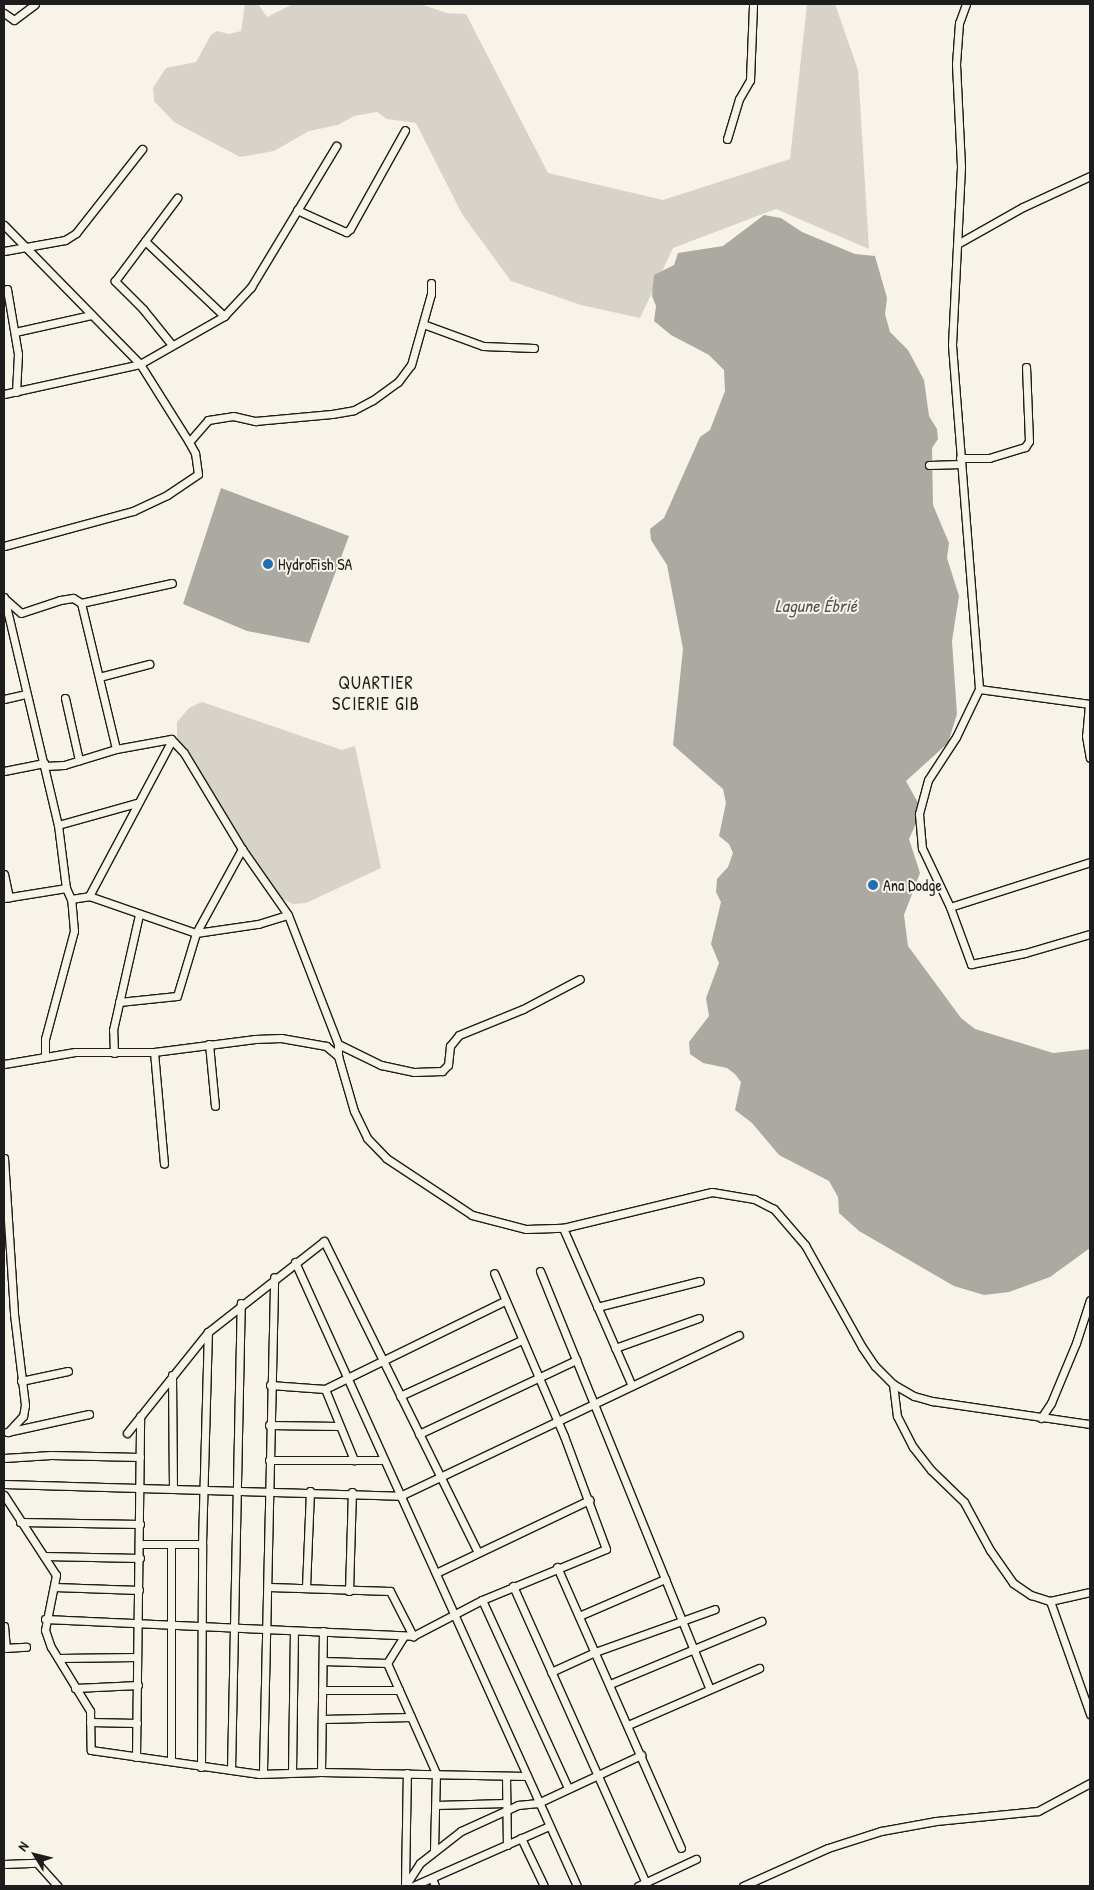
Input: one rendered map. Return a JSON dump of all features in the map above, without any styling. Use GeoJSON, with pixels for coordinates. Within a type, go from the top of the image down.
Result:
{"type":"FeatureCollection","features":[{"type":"Feature","properties":{"kind":"street"},"geometry":{"type":"LineString","coordinates":[[4,13],[14,20],[35,4]]}},
{"type":"Feature","properties":{"kind":"street"},"geometry":{"type":"LineString","coordinates":[[727,139],[739,99],[750,80],[753,4]]}},
{"type":"Feature","properties":{"kind":"street"},"geometry":{"type":"LineString","coordinates":[[966,4],[959,23],[956,64],[961,167],[959,242],[952,345],[979,689],[956,737],[928,780],[920,814],[922,848],[950,908],[971,964],[1025,953],[1090,934]]}},
{"type":"Feature","properties":{"kind":"street"},"geometry":{"type":"LineString","coordinates":[[297,210],[346,232],[350,229],[405,130]]}},
{"type":"Feature","properties":{"kind":"street"},"geometry":{"type":"LineString","coordinates":[[4,394],[140,364],[224,316],[251,287],[336,146]]}},
{"type":"Feature","properties":{"kind":"street"},"geometry":{"type":"LineString","coordinates":[[4,251],[65,240],[76,233],[142,149]]}},
{"type":"Feature","properties":{"kind":"street"},"geometry":{"type":"LineString","coordinates":[[959,242],[1022,207],[1090,176]]}},
{"type":"Feature","properties":{"kind":"street"},"geometry":{"type":"LineString","coordinates":[[172,345],[143,309],[115,281],[177,198]]}},
{"type":"Feature","properties":{"kind":"street"},"geometry":{"type":"LineString","coordinates":[[4,225],[140,364],[195,453],[198,474],[168,495],[133,511],[4,546]]}},
{"type":"Feature","properties":{"kind":"street"},"geometry":{"type":"LineString","coordinates":[[145,241],[224,316]]}},
{"type":"Feature","properties":{"kind":"street"},"geometry":{"type":"LineString","coordinates":[[189,442],[208,420],[233,416],[255,421],[354,410],[398,382],[411,365],[423,324],[431,283]]}},
{"type":"Feature","properties":{"kind":"street"},"geometry":{"type":"LineString","coordinates":[[7,289],[15,332],[16,392]]}},
{"type":"Feature","properties":{"kind":"street"},"geometry":{"type":"LineString","coordinates":[[15,332],[67,318],[91,315]]}},
{"type":"Feature","properties":{"kind":"street"},"geometry":{"type":"LineString","coordinates":[[423,324],[483,346],[534,348]]}},
{"type":"Feature","properties":{"kind":"street"},"geometry":{"type":"LineString","coordinates":[[929,465],[989,458],[1025,447],[1029,441],[1026,367]]}},
{"type":"Feature","properties":{"kind":"street"},"geometry":{"type":"LineString","coordinates":[[4,597],[21,613],[60,600],[73,598],[81,603],[172,583]]}},
{"type":"Feature","properties":{"kind":"street"},"geometry":{"type":"LineString","coordinates":[[4,597],[58,825],[66,888],[71,899],[74,931],[45,1039],[45,1057]]}},
{"type":"Feature","properties":{"kind":"street"},"geometry":{"type":"LineString","coordinates":[[81,603],[116,749]]}},
{"type":"Feature","properties":{"kind":"street"},"geometry":{"type":"LineString","coordinates":[[99,678],[149,664]]}},
{"type":"Feature","properties":{"kind":"street"},"geometry":{"type":"LineString","coordinates":[[979,689],[1089,704],[1086,736],[1090,758]]}},
{"type":"Feature","properties":{"kind":"street"},"geometry":{"type":"LineString","coordinates":[[4,699],[26,694]]}},
{"type":"Feature","properties":{"kind":"street"},"geometry":{"type":"LineString","coordinates":[[65,698],[79,760]]}},
{"type":"Feature","properties":{"kind":"street"},"geometry":{"type":"LineString","coordinates":[[4,771],[79,760],[116,749],[171,739],[171,742],[184,753],[242,849],[288,915],[338,1044],[338,1056],[354,1111],[367,1138],[386,1158],[472,1215],[526,1229],[563,1228],[712,1192],[754,1199],[774,1209],[805,1245],[862,1347],[875,1366],[893,1384],[914,1396],[932,1401],[1090,1424]]}},
{"type":"Feature","properties":{"kind":"street"},"geometry":{"type":"LineString","coordinates":[[88,896],[171,742]]}},
{"type":"Feature","properties":{"kind":"street"},"geometry":{"type":"LineString","coordinates":[[58,825],[137,803]]}},
{"type":"Feature","properties":{"kind":"street"},"geometry":{"type":"LineString","coordinates":[[118,1002],[177,996],[196,933],[242,849]]}},
{"type":"Feature","properties":{"kind":"street"},"geometry":{"type":"LineString","coordinates":[[950,908],[1090,862]]}},
{"type":"Feature","properties":{"kind":"street"},"geometry":{"type":"LineString","coordinates":[[4,874],[6,897],[66,888]]}},
{"type":"Feature","properties":{"kind":"street"},"geometry":{"type":"LineString","coordinates":[[71,899],[88,896],[196,933],[258,924],[288,915]]}},
{"type":"Feature","properties":{"kind":"street"},"geometry":{"type":"LineString","coordinates":[[114,1053],[112,1030],[139,915]]}},
{"type":"Feature","properties":{"kind":"street"},"geometry":{"type":"LineString","coordinates":[[338,1044],[381,1065],[414,1072],[442,1071],[448,1065],[450,1046],[459,1035],[523,1009],[580,979]]}},
{"type":"Feature","properties":{"kind":"street"},"geometry":{"type":"LineString","coordinates":[[4,1064],[75,1052],[154,1052],[209,1044],[281,1038],[326,1046],[338,1056]]}},
{"type":"Feature","properties":{"kind":"street"},"geometry":{"type":"LineString","coordinates":[[209,1044],[215,1106]]}},
{"type":"Feature","properties":{"kind":"street"},"geometry":{"type":"LineString","coordinates":[[154,1052],[164,1164]]}},
{"type":"Feature","properties":{"kind":"street"},"geometry":{"type":"LineString","coordinates":[[4,1158],[6,1220],[25,1406],[23,1416],[6,1432]]}},
{"type":"Feature","properties":{"kind":"street"},"geometry":{"type":"LineString","coordinates":[[563,1228],[632,1386]]}},
{"type":"Feature","properties":{"kind":"street"},"geometry":{"type":"LineString","coordinates":[[127,1433],[208,1332],[274,1277],[324,1241],[478,1552]]}},
{"type":"Feature","properties":{"kind":"street"},"geometry":{"type":"LineString","coordinates":[[295,1262],[349,1380],[382,1460],[436,1573],[577,1886]]}},
{"type":"Feature","properties":{"kind":"street"},"geometry":{"type":"LineString","coordinates":[[540,1271],[710,1689]]}},
{"type":"Feature","properties":{"kind":"street"},"geometry":{"type":"LineString","coordinates":[[45,1620],[413,1636],[453,1614],[513,1586],[606,1549],[558,1421],[494,1273]]}},
{"type":"Feature","properties":{"kind":"street"},"geometry":{"type":"LineString","coordinates":[[263,1771],[269,1587],[269,1425],[274,1277]]}},
{"type":"Feature","properties":{"kind":"street"},"geometry":{"type":"LineString","coordinates":[[597,1307],[700,1281]]}},
{"type":"Feature","properties":{"kind":"street"},"geometry":{"type":"LineString","coordinates":[[1041,1418],[1051,1403],[1076,1343],[1090,1300]]}},
{"type":"Feature","properties":{"kind":"street"},"geometry":{"type":"LineString","coordinates":[[270,1385],[325,1389],[349,1380],[382,1360],[506,1301]]}},
{"type":"Feature","properties":{"kind":"street"},"geometry":{"type":"LineString","coordinates":[[231,1770],[241,1303]]}},
{"type":"Feature","properties":{"kind":"street"},"geometry":{"type":"LineString","coordinates":[[615,1348],[699,1318]]}},
{"type":"Feature","properties":{"kind":"street"},"geometry":{"type":"LineString","coordinates":[[202,1766],[202,1544],[208,1332]]}},
{"type":"Feature","properties":{"kind":"street"},"geometry":{"type":"LineString","coordinates":[[4,1484],[352,1492],[400,1496],[558,1421],[593,1402],[632,1386],[739,1335]]}},
{"type":"Feature","properties":{"kind":"street"},"geometry":{"type":"LineString","coordinates":[[400,1396],[522,1340]]}},
{"type":"Feature","properties":{"kind":"street"},"geometry":{"type":"LineString","coordinates":[[419,1434],[576,1360]]}},
{"type":"Feature","properties":{"kind":"street"},"geometry":{"type":"LineString","coordinates":[[21,1381],[68,1371]]}},
{"type":"Feature","properties":{"kind":"street"},"geometry":{"type":"LineString","coordinates":[[172,1375],[173,1489]]}},
{"type":"Feature","properties":{"kind":"street"},"geometry":{"type":"LineString","coordinates":[[893,1384],[897,1416],[923,1461],[964,1502],[990,1550],[1013,1583],[1031,1595],[1050,1601],[1090,1592]]}},
{"type":"Feature","properties":{"kind":"street"},"geometry":{"type":"LineString","coordinates":[[325,1389],[338,1426],[354,1460]]}},
{"type":"Feature","properties":{"kind":"street"},"geometry":{"type":"LineString","coordinates":[[6,1432],[89,1414]]}},
{"type":"Feature","properties":{"kind":"street"},"geometry":{"type":"LineString","coordinates":[[136,1757],[137,1623],[140,1558],[140,1416]]}},
{"type":"Feature","properties":{"kind":"street"},"geometry":{"type":"LineString","coordinates":[[269,1425],[338,1426]]}},
{"type":"Feature","properties":{"kind":"street"},"geometry":{"type":"LineString","coordinates":[[4,1458],[51,1455],[140,1457]]}},
{"type":"Feature","properties":{"kind":"street"},"geometry":{"type":"LineString","coordinates":[[269,1460],[382,1460]]}},
{"type":"Feature","properties":{"kind":"street"},"geometry":{"type":"LineString","coordinates":[[306,1587],[310,1491]]}},
{"type":"Feature","properties":{"kind":"street"},"geometry":{"type":"LineString","coordinates":[[349,1591],[352,1492]]}},
{"type":"Feature","properties":{"kind":"street"},"geometry":{"type":"LineString","coordinates":[[4,1495],[56,1575],[45,1620],[45,1630],[58,1658],[90,1711],[91,1750],[231,1770],[526,1776]]}},
{"type":"Feature","properties":{"kind":"street"},"geometry":{"type":"LineString","coordinates":[[436,1573],[589,1500]]}},
{"type":"Feature","properties":{"kind":"street"},"geometry":{"type":"LineString","coordinates":[[20,1522],[140,1524]]}},
{"type":"Feature","properties":{"kind":"street"},"geometry":{"type":"LineString","coordinates":[[140,1544],[202,1544]]}},
{"type":"Feature","properties":{"kind":"street"},"geometry":{"type":"LineString","coordinates":[[171,1760],[169,1626],[172,1544]]}},
{"type":"Feature","properties":{"kind":"street"},"geometry":{"type":"LineString","coordinates":[[44,1556],[140,1558]]}},
{"type":"Feature","properties":{"kind":"street"},"geometry":{"type":"LineString","coordinates":[[557,1567],[641,1754],[680,1848]]}},
{"type":"Feature","properties":{"kind":"street"},"geometry":{"type":"LineString","coordinates":[[580,1616],[665,1579]]}},
{"type":"Feature","properties":{"kind":"street"},"geometry":{"type":"LineString","coordinates":[[513,1586],[646,1883]]}},
{"type":"Feature","properties":{"kind":"street"},"geometry":{"type":"LineString","coordinates":[[54,1587],[139,1590]]}},
{"type":"Feature","properties":{"kind":"street"},"geometry":{"type":"LineString","coordinates":[[269,1587],[390,1591],[413,1636]]}},
{"type":"Feature","properties":{"kind":"street"},"geometry":{"type":"LineString","coordinates":[[482,1600],[568,1788]]}},
{"type":"Feature","properties":{"kind":"street"},"geometry":{"type":"LineString","coordinates":[[1050,1601],[1090,1714]]}},
{"type":"Feature","properties":{"kind":"street"},"geometry":{"type":"LineString","coordinates":[[551,1672],[595,1652],[715,1609]]}},
{"type":"Feature","properties":{"kind":"street"},"geometry":{"type":"LineString","coordinates":[[610,1684],[761,1621]]}},
{"type":"Feature","properties":{"kind":"street"},"geometry":{"type":"LineString","coordinates":[[4,1626],[5,1648],[26,1647]]}},
{"type":"Feature","properties":{"kind":"street"},"geometry":{"type":"LineString","coordinates":[[292,1772],[294,1631]]}},
{"type":"Feature","properties":{"kind":"street"},"geometry":{"type":"LineString","coordinates":[[321,1772],[323,1631]]}},
{"type":"Feature","properties":{"kind":"street"},"geometry":{"type":"LineString","coordinates":[[387,1663],[404,1636]]}},
{"type":"Feature","properties":{"kind":"street"},"geometry":{"type":"LineString","coordinates":[[58,1658],[138,1657]]}},
{"type":"Feature","properties":{"kind":"street"},"geometry":{"type":"LineString","coordinates":[[323,1661],[387,1663]]}},
{"type":"Feature","properties":{"kind":"street"},"geometry":{"type":"LineString","coordinates":[[387,1663],[436,1773],[434,1851]]}},
{"type":"Feature","properties":{"kind":"street"},"geometry":{"type":"LineString","coordinates":[[628,1725],[759,1668]]}},
{"type":"Feature","properties":{"kind":"street"},"geometry":{"type":"LineString","coordinates":[[75,1688],[138,1686]]}},
{"type":"Feature","properties":{"kind":"street"},"geometry":{"type":"LineString","coordinates":[[322,1690],[399,1690]]}},
{"type":"Feature","properties":{"kind":"street"},"geometry":{"type":"LineString","coordinates":[[322,1718],[412,1717]]}},
{"type":"Feature","properties":{"kind":"street"},"geometry":{"type":"LineString","coordinates":[[90,1722],[137,1723]]}},
{"type":"Feature","properties":{"kind":"street"},"geometry":{"type":"LineString","coordinates":[[436,1805],[507,1806],[538,1803],[641,1754]]}},
{"type":"Feature","properties":{"kind":"street"},"geometry":{"type":"LineString","coordinates":[[405,1886],[407,1773]]}},
{"type":"Feature","properties":{"kind":"street"},"geometry":{"type":"LineString","coordinates":[[506,1776],[507,1845]]}},
{"type":"Feature","properties":{"kind":"street"},"geometry":{"type":"LineString","coordinates":[[743,1886],[828,1848],[881,1831],[936,1821],[1038,1811],[1090,1783]]}},
{"type":"Feature","properties":{"kind":"street"},"geometry":{"type":"LineString","coordinates":[[405,1886],[412,1872],[434,1851],[461,1830],[507,1806]]}},
{"type":"Feature","properties":{"kind":"street"},"geometry":{"type":"LineString","coordinates":[[413,1886],[549,1826]]}},
{"type":"Feature","properties":{"kind":"street"},"geometry":{"type":"LineString","coordinates":[[521,1838],[544,1886]]}},
{"type":"Feature","properties":{"kind":"street"},"geometry":{"type":"LineString","coordinates":[[638,1886],[696,1859]]}},
{"type":"Feature","properties":{"kind":"street"},"geometry":{"type":"LineString","coordinates":[[4,1864],[37,1863],[58,1886]]}},
{"type":"Feature","properties":{"kind":"street"},"geometry":{"type":"LineString","coordinates":[[432,1878],[436,1886]]}},
{"type":"Feature","properties":{"kind":"shaded area"},"geometry":{"type":"Polygon","coordinates":[[[245,4],[258,4],[267,17],[293,4],[420,4],[447,13],[466,14],[548,173],[663,200],[790,159],[807,4],[835,4],[858,70],[869,249],[776,209],[673,248],[640,318],[581,305],[511,281],[462,214],[416,123],[387,119],[377,112],[354,116],[338,125],[309,131],[274,151],[240,157],[174,122],[154,101],[153,88],[166,68],[196,62],[211,35],[217,31],[229,34],[241,31],[245,4]]]}},
{"type":"Feature","properties":{"kind":"shaded area"},"geometry":{"type":"Polygon","coordinates":[[[202,702],[342,750],[355,746],[381,868],[306,903],[293,904],[275,895],[177,738],[177,722],[189,708],[202,702]]]}},
{"type":"Feature","properties":{"kind":"water","name":"Lagune Ébrié"},"geometry":{"type":"Polygon","coordinates":[[[764,215],[781,218],[802,232],[855,254],[875,256],[887,298],[885,314],[890,332],[908,350],[924,380],[929,416],[937,429],[938,439],[932,448],[933,505],[949,543],[947,558],[959,596],[952,641],[957,714],[948,743],[906,781],[922,810],[909,839],[920,873],[904,915],[908,946],[961,1018],[975,1029],[1053,1053],[1090,1049],[1090,1248],[1050,1277],[1009,1292],[984,1295],[954,1286],[859,1231],[839,1213],[838,1197],[829,1181],[779,1155],[752,1123],[735,1110],[741,1082],[735,1074],[727,1068],[703,1063],[690,1054],[689,1042],[709,1016],[706,998],[719,963],[711,944],[721,902],[716,892],[717,879],[728,867],[733,853],[729,844],[719,836],[726,803],[723,789],[673,745],[683,649],[667,565],[651,540],[650,529],[664,518],[700,437],[710,430],[725,391],[724,370],[709,355],[671,335],[654,321],[656,306],[652,296],[654,275],[674,265],[678,253],[723,246],[764,215]]]}},
{"type":"Feature","properties":{"kind":"water","name":"HydroFish SA"},"geometry":{"type":"Polygon","coordinates":[[[221,488],[349,536],[309,643],[247,631],[183,604],[221,488]]]}},
{"type":"Feature","properties":{"kind":"place","name":"HydroFish SA"},"geometry":{"type":"Point","coordinates":[268,564]}},
{"type":"Feature","properties":{"kind":"place","name":"Ana Dodge"},"geometry":{"type":"Point","coordinates":[873,885]}},
{"type":"Feature","properties":{"kind":"district","name":"QUARTIER SCIERIE GIB"},"geometry":{"type":"Point","coordinates":[376,694]}}]}
